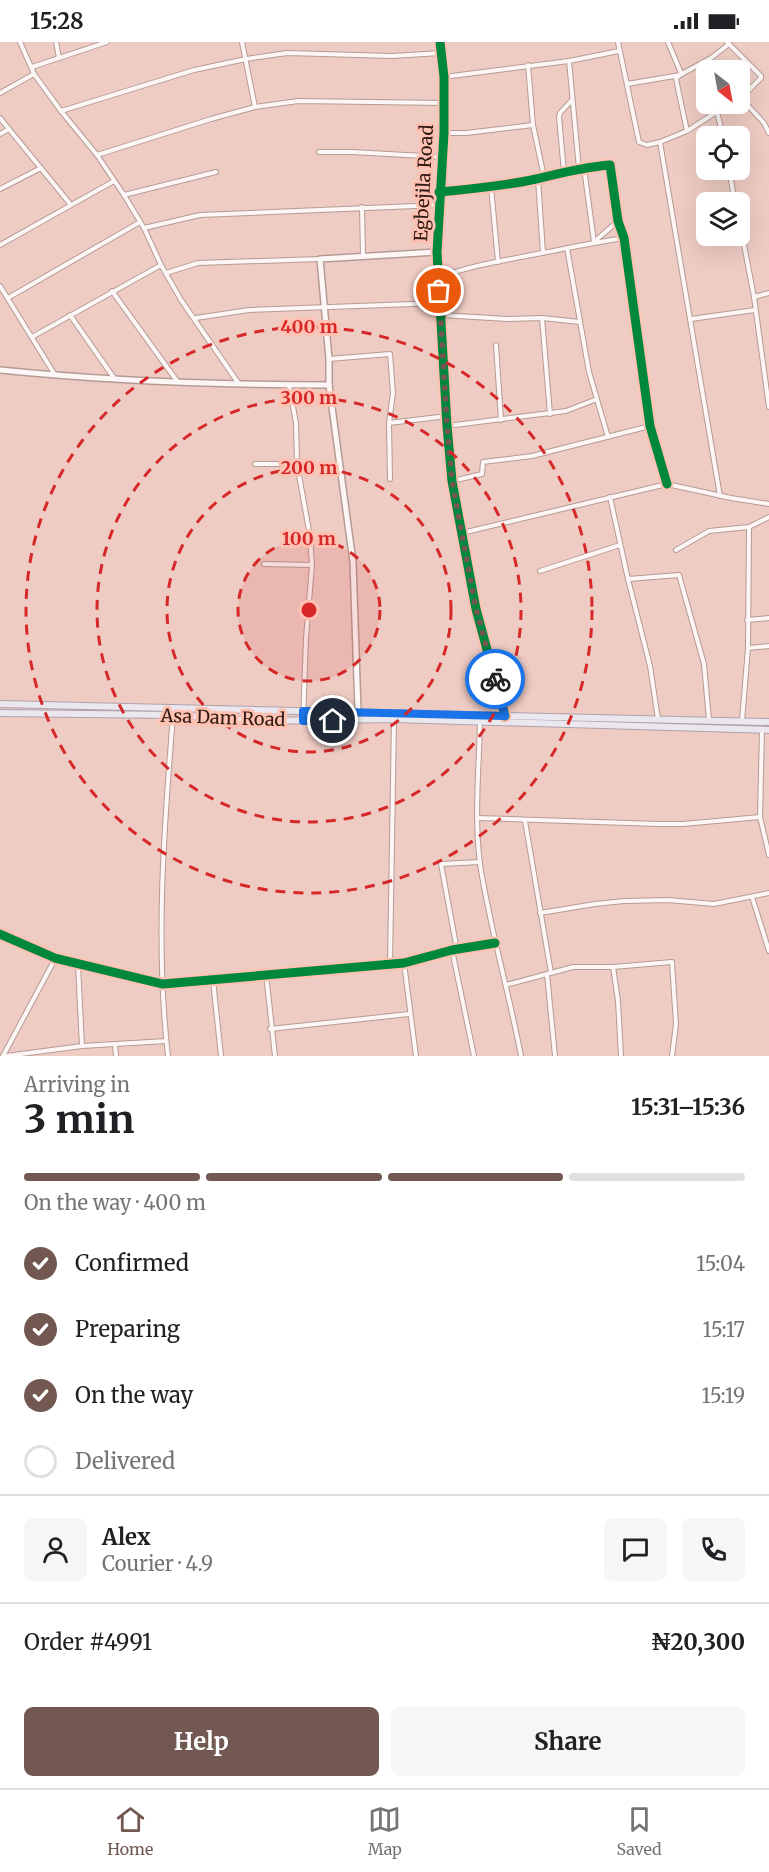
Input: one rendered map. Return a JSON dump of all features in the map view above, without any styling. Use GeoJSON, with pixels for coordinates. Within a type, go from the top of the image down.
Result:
{"type":"FeatureCollection","features":[{"type":"Feature","properties":{"kind":"main road","name":"Asa Dam Road"},"geometry":{"type":"LineString","coordinates":[[0,704],[769,722]]}},
{"type":"Feature","properties":{"kind":"main road","name":"Asa Dam Road"},"geometry":{"type":"LineString","coordinates":[[0,713],[173,715],[260,721],[394,719],[766,730]]}},
{"type":"Feature","properties":{"kind":"street"},"geometry":{"type":"LineString","coordinates":[[20,42],[34,74],[97,155],[124,195],[144,228],[161,265],[239,384]]}},
{"type":"Feature","properties":{"kind":"street"},"geometry":{"type":"LineString","coordinates":[[56,42],[59,58]]}},
{"type":"Feature","properties":{"kind":"street"},"geometry":{"type":"LineString","coordinates":[[32,67],[107,42]]}},
{"type":"Feature","properties":{"kind":"street"},"geometry":{"type":"LineString","coordinates":[[242,42],[255,107]]}},
{"type":"Feature","properties":{"kind":"street","name":"Egbejila Road"},"geometry":{"type":"LineString","coordinates":[[440,42],[444,76],[444,133],[437,252],[452,481],[476,609],[505,716]]}},
{"type":"Feature","properties":{"kind":"street"},"geometry":{"type":"LineString","coordinates":[[618,42],[639,142],[647,145],[660,142],[687,131],[714,114]]}},
{"type":"Feature","properties":{"kind":"street"},"geometry":{"type":"LineString","coordinates":[[669,42],[680,75]]}},
{"type":"Feature","properties":{"kind":"street"},"geometry":{"type":"LineString","coordinates":[[687,131],[676,79],[711,58],[728,43],[744,60]]}},
{"type":"Feature","properties":{"kind":"street"},"geometry":{"type":"LineString","coordinates":[[444,76],[569,61],[619,51]]}},
{"type":"Feature","properties":{"kind":"street"},"geometry":{"type":"LineString","coordinates":[[61,111],[184,73],[287,52],[392,56],[441,53]]}},
{"type":"Feature","properties":{"kind":"street"},"geometry":{"type":"LineString","coordinates":[[569,61],[581,168],[594,242]]}},
{"type":"Feature","properties":{"kind":"street"},"geometry":{"type":"LineString","coordinates":[[528,65],[533,125],[544,177]]}},
{"type":"Feature","properties":{"kind":"street"},"geometry":{"type":"LineString","coordinates":[[750,66],[761,78],[750,88]]}},
{"type":"Feature","properties":{"kind":"street"},"geometry":{"type":"LineString","coordinates":[[0,93],[34,74]]}},
{"type":"Feature","properties":{"kind":"street"},"geometry":{"type":"LineString","coordinates":[[627,84],[680,75]]}},
{"type":"Feature","properties":{"kind":"street"},"geometry":{"type":"LineString","coordinates":[[564,172],[559,117],[573,100]]}},
{"type":"Feature","properties":{"kind":"street"},"geometry":{"type":"LineString","coordinates":[[97,155],[255,107],[298,101],[444,103]]}},
{"type":"Feature","properties":{"kind":"street"},"geometry":{"type":"LineString","coordinates":[[750,108],[764,123],[769,133]]}},
{"type":"Feature","properties":{"kind":"street"},"geometry":{"type":"LineString","coordinates":[[0,118],[72,205]]}},
{"type":"Feature","properties":{"kind":"street"},"geometry":{"type":"LineString","coordinates":[[444,133],[466,133],[533,125]]}},
{"type":"Feature","properties":{"kind":"street"},"geometry":{"type":"LineString","coordinates":[[0,134],[9,129]]}},
{"type":"Feature","properties":{"kind":"street"},"geometry":{"type":"LineString","coordinates":[[660,142],[720,496]]}},
{"type":"Feature","properties":{"kind":"street"},"geometry":{"type":"LineString","coordinates":[[319,152],[442,158]]}},
{"type":"Feature","properties":{"kind":"street"},"geometry":{"type":"LineString","coordinates":[[439,192],[491,187],[538,179],[581,168],[610,165],[618,221],[624,238],[650,426],[667,484]]}},
{"type":"Feature","properties":{"kind":"street"},"geometry":{"type":"LineString","coordinates":[[0,189],[41,168]]}},
{"type":"Feature","properties":{"kind":"street"},"geometry":{"type":"LineString","coordinates":[[124,195],[216,172]]}},
{"type":"Feature","properties":{"kind":"street"},"geometry":{"type":"LineString","coordinates":[[538,179],[543,253]]}},
{"type":"Feature","properties":{"kind":"street"},"geometry":{"type":"LineString","coordinates":[[0,244],[114,181]]}},
{"type":"Feature","properties":{"kind":"street"},"geometry":{"type":"LineString","coordinates":[[491,187],[498,262]]}},
{"type":"Feature","properties":{"kind":"street"},"geometry":{"type":"LineString","coordinates":[[144,228],[200,215],[439,205]]}},
{"type":"Feature","properties":{"kind":"street"},"geometry":{"type":"LineString","coordinates":[[362,207],[363,256]]}},
{"type":"Feature","properties":{"kind":"street"},"geometry":{"type":"LineString","coordinates":[[594,242],[618,221]]}},
{"type":"Feature","properties":{"kind":"street"},"geometry":{"type":"LineString","coordinates":[[8,298],[140,222]]}},
{"type":"Feature","properties":{"kind":"street"},"geometry":{"type":"LineString","coordinates":[[438,278],[458,270],[624,238]]}},
{"type":"Feature","properties":{"kind":"street"},"geometry":{"type":"LineString","coordinates":[[744,246],[754,297],[769,407]]}},
{"type":"Feature","properties":{"kind":"street"},"geometry":{"type":"LineString","coordinates":[[567,248],[580,322],[597,399],[608,436]]}},
{"type":"Feature","properties":{"kind":"street"},"geometry":{"type":"LineString","coordinates":[[166,273],[198,263],[437,252]]}},
{"type":"Feature","properties":{"kind":"street"},"geometry":{"type":"LineString","coordinates":[[320,259],[329,359],[329,385],[353,562],[358,711]]}},
{"type":"Feature","properties":{"kind":"street"},"geometry":{"type":"LineString","coordinates":[[32,337],[161,265]]}},
{"type":"Feature","properties":{"kind":"street"},"geometry":{"type":"LineString","coordinates":[[0,286],[55,375]]}},
{"type":"Feature","properties":{"kind":"street"},"geometry":{"type":"LineString","coordinates":[[112,291],[177,381]]}},
{"type":"Feature","properties":{"kind":"street"},"geometry":{"type":"LineString","coordinates":[[754,297],[769,293]]}},
{"type":"Feature","properties":{"kind":"street"},"geometry":{"type":"LineString","coordinates":[[196,318],[249,310],[440,303]]}},
{"type":"Feature","properties":{"kind":"street"},"geometry":{"type":"LineString","coordinates":[[691,319],[755,310]]}},
{"type":"Feature","properties":{"kind":"street"},"geometry":{"type":"LineString","coordinates":[[70,315],[114,378]]}},
{"type":"Feature","properties":{"kind":"street"},"geometry":{"type":"LineString","coordinates":[[441,315],[507,319],[542,318],[580,322]]}},
{"type":"Feature","properties":{"kind":"street"},"geometry":{"type":"LineString","coordinates":[[542,318],[550,414]]}},
{"type":"Feature","properties":{"kind":"street"},"geometry":{"type":"LineString","coordinates":[[496,345],[501,420]]}},
{"type":"Feature","properties":{"kind":"street"},"geometry":{"type":"LineString","coordinates":[[329,359],[390,354],[393,393],[389,423],[390,479]]}},
{"type":"Feature","properties":{"kind":"street"},"geometry":{"type":"LineString","coordinates":[[0,370],[239,384],[329,385]]}},
{"type":"Feature","properties":{"kind":"street"},"geometry":{"type":"LineString","coordinates":[[289,385],[296,423],[297,464],[310,536],[312,565],[303,721]]}},
{"type":"Feature","properties":{"kind":"street"},"geometry":{"type":"LineString","coordinates":[[447,426],[550,414],[566,411],[597,399]]}},
{"type":"Feature","properties":{"kind":"street"},"geometry":{"type":"LineString","coordinates":[[389,423],[447,416]]}},
{"type":"Feature","properties":{"kind":"street"},"geometry":{"type":"LineString","coordinates":[[452,481],[482,474],[483,462],[532,456],[650,426]]}},
{"type":"Feature","properties":{"kind":"street"},"geometry":{"type":"LineString","coordinates":[[255,464],[297,464]]}},
{"type":"Feature","properties":{"kind":"street"},"geometry":{"type":"LineString","coordinates":[[462,533],[667,484],[769,504]]}},
{"type":"Feature","properties":{"kind":"street"},"geometry":{"type":"LineString","coordinates":[[610,497],[650,666],[658,719]]}},
{"type":"Feature","properties":{"kind":"street"},"geometry":{"type":"LineString","coordinates":[[676,550],[709,531],[749,527],[769,518]]}},
{"type":"Feature","properties":{"kind":"street"},"geometry":{"type":"LineString","coordinates":[[742,721],[748,648],[749,527]]}},
{"type":"Feature","properties":{"kind":"street"},"geometry":{"type":"LineString","coordinates":[[540,571],[620,545]]}},
{"type":"Feature","properties":{"kind":"street"},"geometry":{"type":"LineString","coordinates":[[264,564],[312,565]]}},
{"type":"Feature","properties":{"kind":"street"},"geometry":{"type":"LineString","coordinates":[[628,579],[679,575],[704,664],[709,721]]}},
{"type":"Feature","properties":{"kind":"street"},"geometry":{"type":"LineString","coordinates":[[747,620],[769,618]]}},
{"type":"Feature","properties":{"kind":"street"},"geometry":{"type":"LineString","coordinates":[[748,648],[769,646]]}},
{"type":"Feature","properties":{"kind":"street"},"geometry":{"type":"LineString","coordinates":[[168,1056],[161,932],[166,805],[173,715]]}},
{"type":"Feature","properties":{"kind":"street"},"geometry":{"type":"LineString","coordinates":[[390,964],[394,719]]}},
{"type":"Feature","properties":{"kind":"street"},"geometry":{"type":"LineString","coordinates":[[480,722],[477,818],[480,862],[495,943],[521,1056]]}},
{"type":"Feature","properties":{"kind":"street"},"geometry":{"type":"LineString","coordinates":[[766,730],[760,817],[769,855]]}},
{"type":"Feature","properties":{"kind":"street"},"geometry":{"type":"LineString","coordinates":[[477,818],[675,824],[760,817]]}},
{"type":"Feature","properties":{"kind":"street"},"geometry":{"type":"LineString","coordinates":[[525,820],[549,973],[555,1056]]}},
{"type":"Feature","properties":{"kind":"street"},"geometry":{"type":"LineString","coordinates":[[474,1056],[441,864],[480,862]]}},
{"type":"Feature","properties":{"kind":"street"},"geometry":{"type":"LineString","coordinates":[[540,914],[615,902],[668,900],[714,904],[769,893]]}},
{"type":"Feature","properties":{"kind":"street"},"geometry":{"type":"LineString","coordinates":[[752,897],[769,951]]}},
{"type":"Feature","properties":{"kind":"street"},"geometry":{"type":"LineString","coordinates":[[0,934],[55,958],[163,984],[404,963],[454,950],[495,943]]}},
{"type":"Feature","properties":{"kind":"street"},"geometry":{"type":"LineString","coordinates":[[4,1056],[55,958]]}},
{"type":"Feature","properties":{"kind":"street"},"geometry":{"type":"LineString","coordinates":[[506,985],[573,967],[612,967],[672,962],[676,1024],[672,1056]]}},
{"type":"Feature","properties":{"kind":"street"},"geometry":{"type":"LineString","coordinates":[[404,963],[416,1056]]}},
{"type":"Feature","properties":{"kind":"street"},"geometry":{"type":"LineString","coordinates":[[78,965],[82,1046]]}},
{"type":"Feature","properties":{"kind":"street"},"geometry":{"type":"LineString","coordinates":[[612,967],[618,1001],[621,1056]]}},
{"type":"Feature","properties":{"kind":"street"},"geometry":{"type":"LineString","coordinates":[[266,974],[270,1029],[275,1056]]}},
{"type":"Feature","properties":{"kind":"street"},"geometry":{"type":"LineString","coordinates":[[213,980],[221,1056]]}},
{"type":"Feature","properties":{"kind":"street"},"geometry":{"type":"LineString","coordinates":[[270,1029],[409,1014]]}},
{"type":"Feature","properties":{"kind":"street"},"geometry":{"type":"LineString","coordinates":[[4,1056],[82,1046],[166,1041]]}},
{"type":"Feature","properties":{"kind":"street"},"geometry":{"type":"LineString","coordinates":[[115,1044],[116,1056]]}},
{"type":"Feature","properties":{"kind":"street"},"geometry":{"type":"LineString","coordinates":[[46,1050],[48,1056]]}},
{"type":"Feature","properties":{"kind":"cycle path"},"geometry":{"type":"LineString","coordinates":[[440,42],[444,77],[444,133],[437,252],[452,481],[476,609],[505,716]]}},
{"type":"Feature","properties":{"kind":"cycle path"},"geometry":{"type":"LineString","coordinates":[[439,192],[512,184],[610,165],[618,221],[624,238],[650,426],[667,484]]}},
{"type":"Feature","properties":{"kind":"cycle path"},"geometry":{"type":"LineString","coordinates":[[0,934],[55,958],[163,984],[404,963],[452,950],[495,943]]}},
{"type":"Feature","properties":{"kind":"way so far"},"geometry":{"type":"LineString","coordinates":[[439,291],[452,481],[476,609],[495,679]]}},
{"type":"Feature","properties":{"kind":"route"},"geometry":{"type":"LineString","coordinates":[[333,721],[303,721],[303,711],[505,716],[495,679]]}}]}
